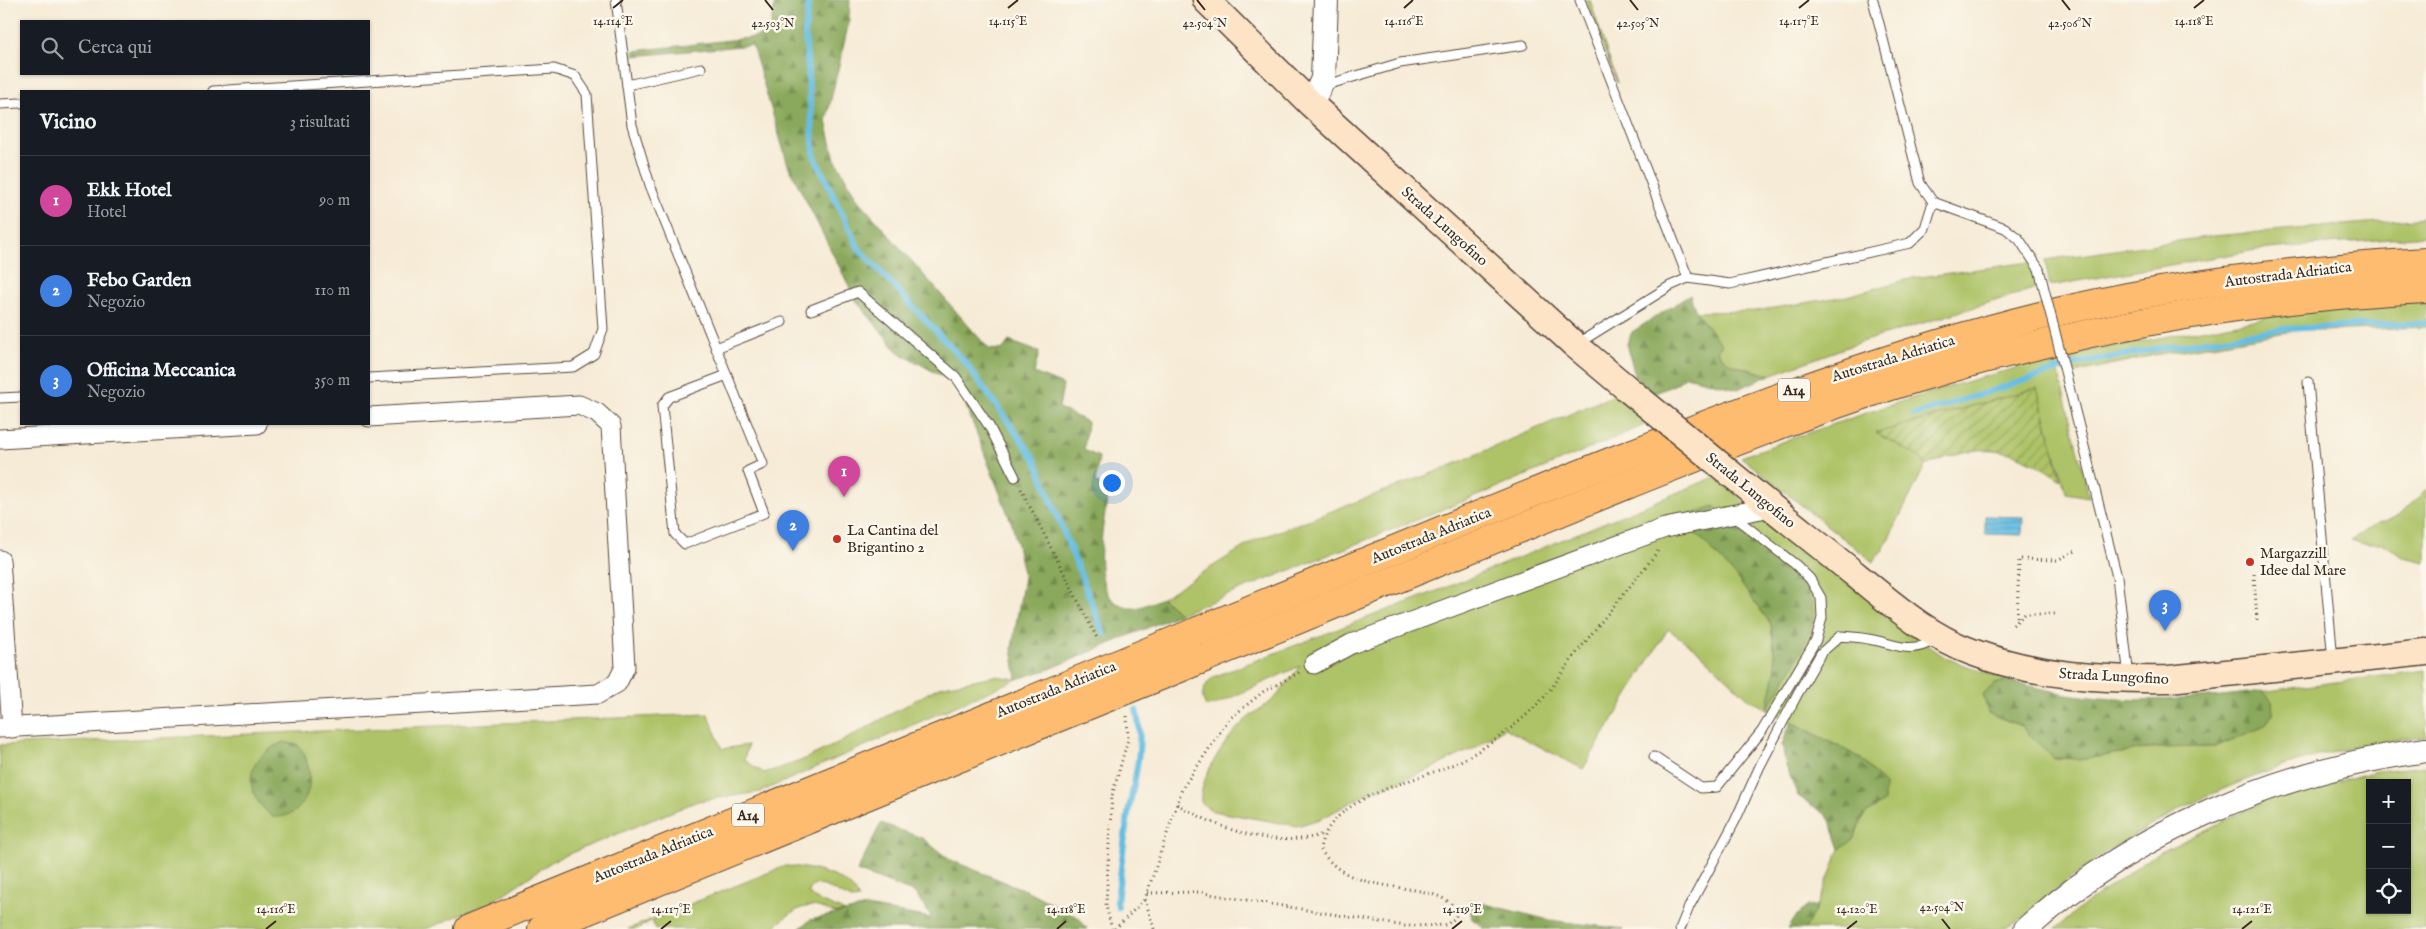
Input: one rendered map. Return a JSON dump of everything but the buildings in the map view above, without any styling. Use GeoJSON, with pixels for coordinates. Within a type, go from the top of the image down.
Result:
{"type":"FeatureCollection","features":[{"type":"Feature","properties":{"kind":"highway","name":"Autostrada Adriatica"},"geometry":{"type":"LineString","coordinates":[[469,929],[1746,408],[1913,350],[2042,315],[2173,289],[2329,268],[2426,262]]}},
{"type":"Feature","properties":{"kind":"highway","name":"Autostrada Adriatica"},"geometry":{"type":"LineString","coordinates":[[542,929],[1770,428],[1918,378],[2049,342],[2186,315],[2342,294],[2426,289]]}},
{"type":"Feature","properties":{"kind":"main road","name":"Strada Lungofino"},"geometry":{"type":"LineString","coordinates":[[1206,0],[1316,95],[1575,345],[1762,500],[1911,618],[1940,637],[1971,652],[2025,669],[2073,676],[2129,680],[2208,677],[2426,652]]}},
{"type":"Feature","properties":{"kind":"street"},"geometry":{"type":"LineString","coordinates":[[1316,95],[1323,79],[1326,0]]}},
{"type":"Feature","properties":{"kind":"street"},"geometry":{"type":"LineString","coordinates":[[0,560],[6,728],[598,694],[617,683],[625,667],[611,426],[597,412],[579,405],[370,417]]}},
{"type":"Feature","properties":{"kind":"street"},"geometry":{"type":"LineString","coordinates":[[0,439],[240,425]]}},
{"type":"Feature","properties":{"kind":"street"},"geometry":{"type":"LineString","coordinates":[[1314,664],[1351,644],[1672,527],[1731,514],[1762,500]]}},
{"type":"Feature","properties":{"kind":"street"},"geometry":{"type":"LineString","coordinates":[[2024,928],[2062,898],[2115,861],[2196,818],[2307,774],[2396,754],[2426,750]]}},
{"type":"Feature","properties":{"kind":"lane"},"geometry":{"type":"LineString","coordinates":[[616,0],[632,126],[650,185],[727,375],[763,464],[748,471],[764,512],[684,544],[675,534],[662,406],[669,397],[727,375]]}},
{"type":"Feature","properties":{"kind":"lane"},"geometry":{"type":"LineString","coordinates":[[1580,0],[1688,278]]}},
{"type":"Feature","properties":{"kind":"lane"},"geometry":{"type":"LineString","coordinates":[[1873,0],[1920,183],[1933,202],[2005,228],[2024,246],[2040,269],[2118,578],[2129,680]]}},
{"type":"Feature","properties":{"kind":"lane"},"geometry":{"type":"LineString","coordinates":[[1316,95],[1400,63],[1523,44]]}},
{"type":"Feature","properties":{"kind":"lane"},"geometry":{"type":"LineString","coordinates":[[627,85],[701,68]]}},
{"type":"Feature","properties":{"kind":"lane"},"geometry":{"type":"LineString","coordinates":[[228,90],[554,69],[575,76],[587,94],[603,329],[594,354],[573,367],[370,378]]}},
{"type":"Feature","properties":{"kind":"lane"},"geometry":{"type":"LineString","coordinates":[[0,104],[20,103]]}},
{"type":"Feature","properties":{"kind":"lane"},"geometry":{"type":"LineString","coordinates":[[1575,345],[1670,286],[1688,278],[1730,284],[1910,243],[1925,228],[1933,202]]}},
{"type":"Feature","properties":{"kind":"lane"},"geometry":{"type":"LineString","coordinates":[[811,310],[858,292],[956,377],[989,426],[1015,477]]}},
{"type":"Feature","properties":{"kind":"lane"},"geometry":{"type":"LineString","coordinates":[[716,348],[782,322]]}},
{"type":"Feature","properties":{"kind":"lane"},"geometry":{"type":"LineString","coordinates":[[2308,382],[2333,663]]}},
{"type":"Feature","properties":{"kind":"lane"},"geometry":{"type":"LineString","coordinates":[[0,398],[20,397]]}},
{"type":"Feature","properties":{"kind":"lane"},"geometry":{"type":"LineString","coordinates":[[1654,758],[1701,788],[1717,787],[1762,731],[1816,640],[1822,618],[1821,598],[1810,579],[1796,565],[1731,514]]}},
{"type":"Feature","properties":{"kind":"lane"},"geometry":{"type":"LineString","coordinates":[[1680,929],[1689,907],[1734,821],[1760,766],[1821,654],[1840,636],[1869,639],[1906,649],[1925,646],[1940,637]]}},
{"type":"Feature","properties":{"kind":"path"},"geometry":{"type":"LineString","coordinates":[[1015,477],[1098,640]]}},
{"type":"Feature","properties":{"kind":"path"},"geometry":{"type":"LineString","coordinates":[[1147,893],[1197,892],[1405,926],[1446,925],[1455,918],[1458,912],[1452,903],[1438,896],[1366,882],[1339,870],[1326,858],[1320,848],[1323,834],[1333,821],[1352,806],[1395,785],[1465,759],[1498,738],[1522,718],[1545,695],[1572,658],[1659,551],[1672,527]]}},
{"type":"Feature","properties":{"kind":"path"},"geometry":{"type":"LineString","coordinates":[[2017,622],[2018,559],[2057,560],[2076,551]]}},
{"type":"Feature","properties":{"kind":"path"},"geometry":{"type":"LineString","coordinates":[[2254,574],[2257,620]]}},
{"type":"Feature","properties":{"kind":"path"},"geometry":{"type":"LineString","coordinates":[[2013,626],[2025,614],[2057,614]]}},
{"type":"Feature","properties":{"kind":"path"},"geometry":{"type":"LineString","coordinates":[[1126,709],[1128,739],[1112,796],[1109,843],[1106,906],[1114,929],[1145,899],[1182,790],[1229,719],[1263,692],[1314,664]]}},
{"type":"Feature","properties":{"kind":"path"},"geometry":{"type":"LineString","coordinates":[[1177,804],[1213,823],[1246,833],[1281,839],[1306,840],[1323,834]]}},
{"type":"Feature","properties":{"kind":"path"},"geometry":{"type":"LineString","coordinates":[[1145,899],[1154,929]]}},
{"type":"Feature","properties":{"kind":"green space"},"geometry":{"type":"Polygon","coordinates":[[[775,0],[850,0],[849,22],[826,121],[835,159],[858,200],[989,349],[1002,350],[1009,341],[1039,352],[1034,373],[1063,385],[1059,408],[1087,422],[1084,450],[1099,457],[1095,483],[1110,486],[1102,534],[1101,553],[1101,572],[1105,588],[1113,600],[1125,606],[1136,608],[1162,598],[1180,614],[1050,669],[1017,679],[1012,648],[1024,577],[1013,527],[958,385],[898,352],[857,302],[788,165],[752,45],[634,56],[634,51],[757,37],[771,26],[775,0]]]}},
{"type":"Feature","properties":{"kind":"green space"},"geometry":{"type":"Polygon","coordinates":[[[1585,0],[1590,0],[1617,83],[1585,0]]]}},
{"type":"Feature","properties":{"kind":"green space"},"geometry":{"type":"Polygon","coordinates":[[[2426,218],[2426,236],[2256,250],[2050,286],[2045,260],[2213,236],[2426,218]]]}},
{"type":"Feature","properties":{"kind":"green space"},"geometry":{"type":"Polygon","coordinates":[[[2030,262],[2037,288],[1858,343],[1770,375],[1727,363],[1717,350],[1721,346],[1696,312],[1755,311],[1847,296],[1913,278],[2030,262]]]}},
{"type":"Feature","properties":{"kind":"green space"},"geometry":{"type":"Polygon","coordinates":[[[1690,295],[1696,312],[1722,345],[1717,350],[1721,356],[1733,365],[1770,375],[1738,389],[1686,376],[1676,384],[1651,395],[1635,377],[1627,343],[1632,332],[1690,295]]]}},
{"type":"Feature","properties":{"kind":"green space"},"geometry":{"type":"Polygon","coordinates":[[[2426,300],[2426,327],[2321,331],[2304,329],[2159,354],[2074,373],[2069,355],[2280,315],[2426,300]]]}},
{"type":"Feature","properties":{"kind":"green space"},"geometry":{"type":"Polygon","coordinates":[[[2055,358],[2089,497],[2066,493],[2037,388],[1876,433],[1922,458],[1925,466],[1883,550],[1873,562],[1741,457],[1897,403],[1975,379],[2055,358]]]}},
{"type":"Feature","properties":{"kind":"green space"},"geometry":{"type":"Polygon","coordinates":[[[2037,388],[2061,480],[2021,457],[1995,450],[1966,452],[1925,466],[1921,458],[1876,433],[2037,388]]]}},
{"type":"Feature","properties":{"kind":"green space"},"geometry":{"type":"Polygon","coordinates":[[[1614,395],[1652,422],[1489,491],[1180,614],[1162,598],[1255,540],[1443,469],[1614,395]]]}},
{"type":"Feature","properties":{"kind":"green space"},"geometry":{"type":"Polygon","coordinates":[[[1715,477],[1740,498],[1750,513],[1778,525],[1901,626],[1946,658],[2007,681],[1995,684],[1988,713],[2021,726],[2053,758],[2085,759],[2150,748],[2215,747],[2265,726],[2273,713],[2272,701],[2261,692],[2426,670],[2426,736],[2381,742],[2338,751],[2258,775],[2219,791],[2181,809],[2104,854],[2028,914],[2000,929],[1805,929],[1817,906],[1840,849],[1853,840],[1864,815],[1884,802],[1859,757],[1750,700],[1698,651],[1668,629],[1583,769],[1504,728],[1477,747],[1428,770],[1364,795],[1323,818],[1297,826],[1213,811],[1201,803],[1204,781],[1224,745],[1240,725],[1276,697],[1300,666],[1215,705],[1206,706],[1203,694],[1207,684],[1213,677],[1450,586],[1715,477]],[[1674,521],[1698,535],[1734,574],[1771,624],[1776,667],[1768,708],[1808,590],[1674,521]]]}},
{"type":"Feature","properties":{"kind":"green space"},"geometry":{"type":"Polygon","coordinates":[[[2426,489],[2426,562],[2403,557],[2384,544],[2364,544],[2351,540],[2377,523],[2399,516],[2426,489]]]}},
{"type":"Feature","properties":{"kind":"green space"},"geometry":{"type":"Polygon","coordinates":[[[1714,506],[1758,539],[1789,567],[1810,597],[1813,613],[1808,636],[1795,663],[1767,710],[1776,667],[1771,624],[1734,574],[1698,535],[1673,521],[1714,506]]]}},
{"type":"Feature","properties":{"kind":"green space"},"geometry":{"type":"Polygon","coordinates":[[[994,676],[1017,679],[760,792],[698,801],[554,860],[492,902],[426,929],[0,929],[0,745],[708,714],[722,749],[748,745],[744,760],[764,773],[798,762],[841,742],[939,687],[994,676]]]}},
{"type":"Feature","properties":{"kind":"green space"},"geometry":{"type":"Polygon","coordinates":[[[2007,681],[2067,694],[2140,700],[2189,699],[2263,691],[2272,701],[2273,713],[2265,726],[2215,747],[2150,748],[2085,759],[2053,758],[2021,726],[1988,713],[1983,694],[1995,684],[2007,681]]]}},
{"type":"Feature","properties":{"kind":"green space"},"geometry":{"type":"Polygon","coordinates":[[[1791,722],[1859,757],[1885,785],[1884,802],[1864,815],[1853,840],[1840,849],[1830,820],[1824,813],[1798,796],[1786,766],[1782,745],[1791,722]]]}},
{"type":"Feature","properties":{"kind":"green space"},"geometry":{"type":"Polygon","coordinates":[[[284,742],[298,745],[304,753],[310,779],[305,799],[300,806],[284,816],[273,817],[262,807],[255,796],[252,786],[252,775],[255,765],[261,756],[271,748],[284,742]]]}},
{"type":"Feature","properties":{"kind":"green space"},"geometry":{"type":"Polygon","coordinates":[[[2426,766],[2426,929],[2055,929],[2088,902],[2155,855],[2266,800],[2377,771],[2426,766]]]}},
{"type":"Feature","properties":{"kind":"green space"},"geometry":{"type":"Polygon","coordinates":[[[881,823],[922,838],[950,860],[1030,892],[1079,918],[1087,929],[799,929],[810,920],[866,907],[932,918],[915,893],[857,871],[881,823]]]}},
{"type":"Feature","properties":{"kind":"green space"},"geometry":{"type":"Polygon","coordinates":[[[785,866],[805,868],[838,878],[854,891],[859,899],[854,900],[824,886],[814,884],[808,893],[816,899],[845,912],[836,913],[818,907],[805,907],[793,912],[772,929],[655,929],[652,920],[637,929],[628,929],[785,866]]]}},
{"type":"Feature","properties":{"kind":"green space"},"geometry":{"type":"Polygon","coordinates":[[[1469,900],[1549,920],[1623,929],[1485,929],[1472,919],[1469,900]]]}},
{"type":"Feature","properties":{"kind":"green space"},"geometry":{"type":"Polygon","coordinates":[[[1808,906],[1817,906],[1805,929],[1788,929],[1798,914],[1808,906]]]}},
{"type":"Feature","properties":{"kind":"water"},"geometry":{"type":"Polygon","coordinates":[[[1985,516],[2023,517],[2022,535],[1985,534],[1985,516]]]}},
{"type":"Feature","properties":{"kind":"waterway"},"geometry":{"type":"LineString","coordinates":[[809,0],[805,32],[814,155],[859,249],[965,362],[1035,459],[1104,634]]}},
{"type":"Feature","properties":{"kind":"waterway"},"geometry":{"type":"LineString","coordinates":[[1914,415],[2077,364],[2150,350],[2280,329],[2426,323]]}},
{"type":"Feature","properties":{"kind":"waterway"},"geometry":{"type":"LineString","coordinates":[[1118,907],[1117,901],[1129,809],[1139,747],[1140,734],[1136,710]]}},
{"type":"Feature","properties":{"kind":"place","name":"Ekk Hotel"},"geometry":{"type":"Point","coordinates":[844,497]}},
{"type":"Feature","properties":{"kind":"place","name":"La Cantina del Brigantino 2"},"geometry":{"type":"Point","coordinates":[837,539]}},
{"type":"Feature","properties":{"kind":"place","name":"Febo Garden"},"geometry":{"type":"Point","coordinates":[793,551]}},
{"type":"Feature","properties":{"kind":"place","name":"Margazzill Idee dal Mare"},"geometry":{"type":"Point","coordinates":[2250,562]}},
{"type":"Feature","properties":{"kind":"place","name":"Officina Meccanica"},"geometry":{"type":"Point","coordinates":[2165,631]}}]}
